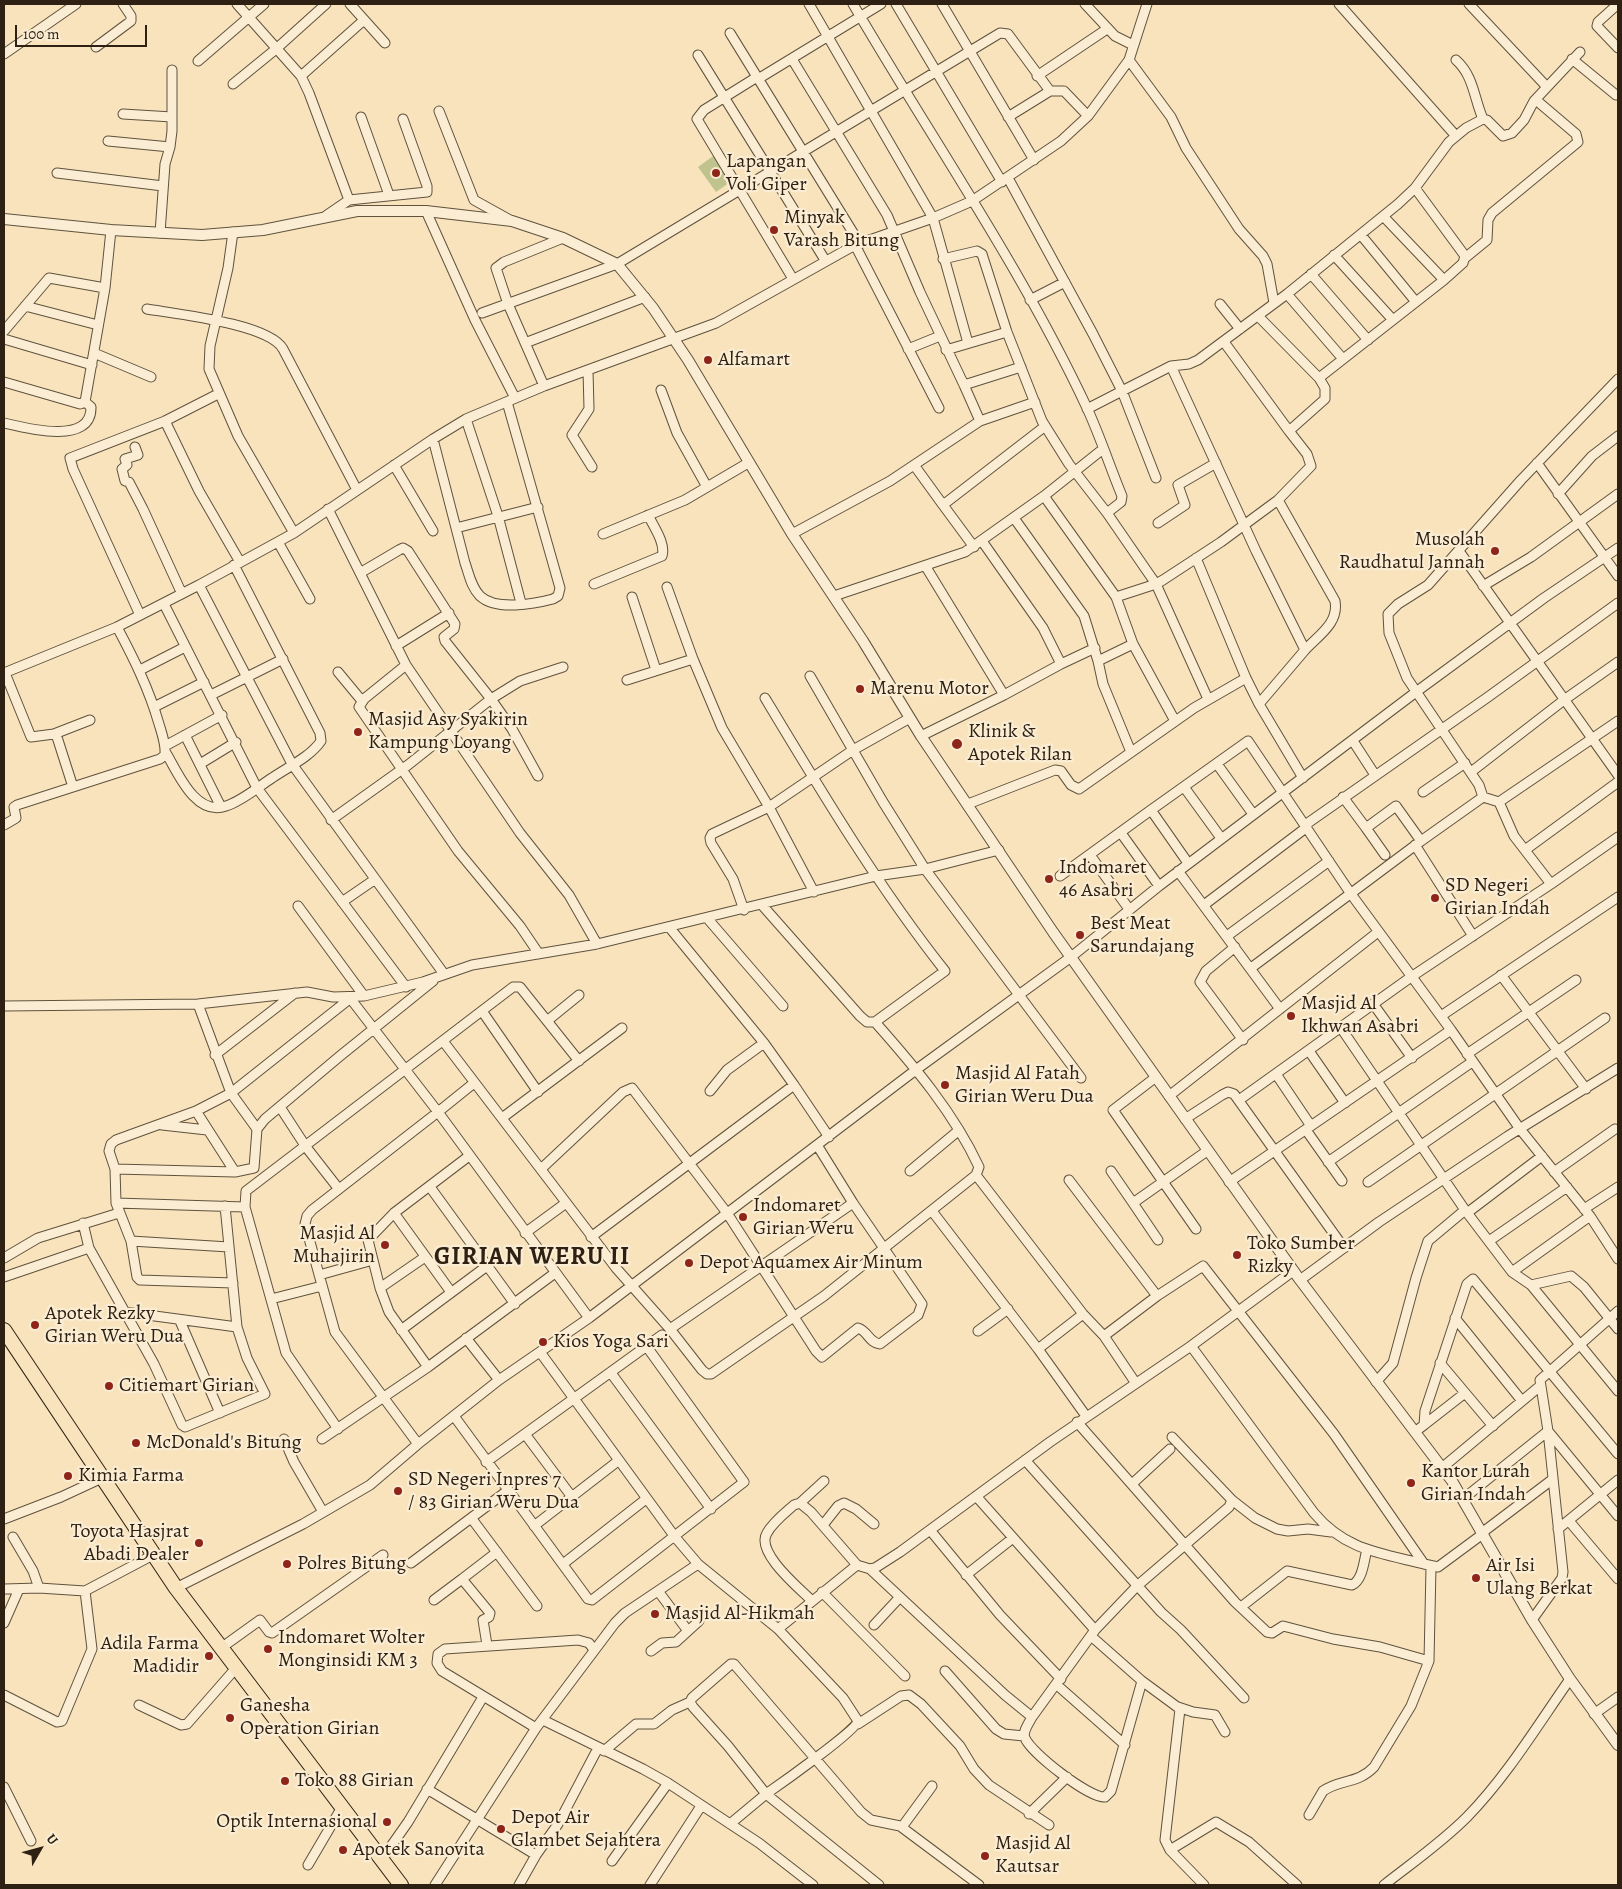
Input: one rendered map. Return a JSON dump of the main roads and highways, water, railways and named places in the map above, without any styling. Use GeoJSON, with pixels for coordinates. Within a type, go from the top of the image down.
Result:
{"type":"FeatureCollection","features":[{"type":"Feature","properties":{"kind":"highway"},"geometry":{"type":"LineString","coordinates":[[4,1330],[176,1588],[401,1885]]}},
{"type":"Feature","properties":{"kind":"place","name":"Lapangan Voli Giper"},"geometry":{"type":"Point","coordinates":[716,173]}},
{"type":"Feature","properties":{"kind":"place","name":"Minyak Varash Bitung"},"geometry":{"type":"Point","coordinates":[774,230]}},
{"type":"Feature","properties":{"kind":"place","name":"Alfamart"},"geometry":{"type":"Point","coordinates":[708,360]}},
{"type":"Feature","properties":{"kind":"place","name":"Musolah Raudhatul Jannah"},"geometry":{"type":"Point","coordinates":[1495,551]}},
{"type":"Feature","properties":{"kind":"place","name":"Marenu Motor"},"geometry":{"type":"Point","coordinates":[860,689]}},
{"type":"Feature","properties":{"kind":"place","name":"Masjid Asy Syakirin Kampung Loyang"},"geometry":{"type":"Point","coordinates":[358,732]}},
{"type":"Feature","properties":{"kind":"place","name":"Klinik & Apotek Rilan"},"geometry":{"type":"Point","coordinates":[957,744]}},
{"type":"Feature","properties":{"kind":"place","name":"Indomaret 46 Asabri"},"geometry":{"type":"Point","coordinates":[1049,879]}},
{"type":"Feature","properties":{"kind":"place","name":"SD Negeri Girian Indah"},"geometry":{"type":"Point","coordinates":[1435,898]}},
{"type":"Feature","properties":{"kind":"place","name":"Best Meat Sarundajang"},"geometry":{"type":"Point","coordinates":[1080,935]}},
{"type":"Feature","properties":{"kind":"place","name":"Masjid Al Ikhwan Asabri"},"geometry":{"type":"Point","coordinates":[1291,1016]}},
{"type":"Feature","properties":{"kind":"place","name":"Masjid Al Fatah Girian Weru Dua"},"geometry":{"type":"Point","coordinates":[945,1085]}},
{"type":"Feature","properties":{"kind":"place","name":"Indomaret Girian Weru"},"geometry":{"type":"Point","coordinates":[743,1217]}},
{"type":"Feature","properties":{"kind":"place","name":"Masjid Al Muhajirin"},"geometry":{"type":"Point","coordinates":[385,1245]}},
{"type":"Feature","properties":{"kind":"place","name":"Toko Sumber Rizky"},"geometry":{"type":"Point","coordinates":[1237,1255]}},
{"type":"Feature","properties":{"kind":"place","name":"Depot Aquamex Air Minum"},"geometry":{"type":"Point","coordinates":[689,1263]}},
{"type":"Feature","properties":{"kind":"place","name":"Apotek Rezky Girian Weru Dua"},"geometry":{"type":"Point","coordinates":[35,1325]}},
{"type":"Feature","properties":{"kind":"place","name":"Kios Yoga Sari"},"geometry":{"type":"Point","coordinates":[543,1342]}},
{"type":"Feature","properties":{"kind":"place","name":"Citiemart Girian"},"geometry":{"type":"Point","coordinates":[109,1386]}},
{"type":"Feature","properties":{"kind":"place","name":"McDonald's Bitung"},"geometry":{"type":"Point","coordinates":[136,1443]}},
{"type":"Feature","properties":{"kind":"place","name":"Kimia Farma"},"geometry":{"type":"Point","coordinates":[68,1476]}},
{"type":"Feature","properties":{"kind":"place","name":"Kantor Lurah Girian Indah"},"geometry":{"type":"Point","coordinates":[1411,1483]}},
{"type":"Feature","properties":{"kind":"place","name":"SD Negeri Inpres 7 / 83 Girian Weru Dua"},"geometry":{"type":"Point","coordinates":[398,1491]}},
{"type":"Feature","properties":{"kind":"place","name":"Toyota Hasjrat Abadi Dealer"},"geometry":{"type":"Point","coordinates":[199,1543]}},
{"type":"Feature","properties":{"kind":"place","name":"Polres Bitung"},"geometry":{"type":"Point","coordinates":[287,1564]}},
{"type":"Feature","properties":{"kind":"place","name":"Air Isi Ulang Berkat"},"geometry":{"type":"Point","coordinates":[1476,1578]}},
{"type":"Feature","properties":{"kind":"place","name":"Masjid Al-Hikmah"},"geometry":{"type":"Point","coordinates":[655,1614]}},
{"type":"Feature","properties":{"kind":"place","name":"Indomaret Wolter Monginsidi KM 3"},"geometry":{"type":"Point","coordinates":[268,1649]}},
{"type":"Feature","properties":{"kind":"place","name":"Adila Farma Madidir"},"geometry":{"type":"Point","coordinates":[209,1656]}},
{"type":"Feature","properties":{"kind":"place","name":"Ganesha Operation Girian"},"geometry":{"type":"Point","coordinates":[230,1718]}},
{"type":"Feature","properties":{"kind":"place","name":"Toko 88 Girian"},"geometry":{"type":"Point","coordinates":[285,1781]}},
{"type":"Feature","properties":{"kind":"place","name":"Optik Internasional"},"geometry":{"type":"Point","coordinates":[387,1822]}},
{"type":"Feature","properties":{"kind":"place","name":"Depot Air Glambet Sejahtera"},"geometry":{"type":"Point","coordinates":[501,1829]}},
{"type":"Feature","properties":{"kind":"place","name":"Apotek Sanovita"},"geometry":{"type":"Point","coordinates":[343,1850]}},
{"type":"Feature","properties":{"kind":"place","name":"Masjid Al Kautsar"},"geometry":{"type":"Point","coordinates":[985,1856]}},
{"type":"Feature","properties":{"kind":"district","name":"GIRIAN WERU II"},"geometry":{"type":"Point","coordinates":[532,1258]}}]}
